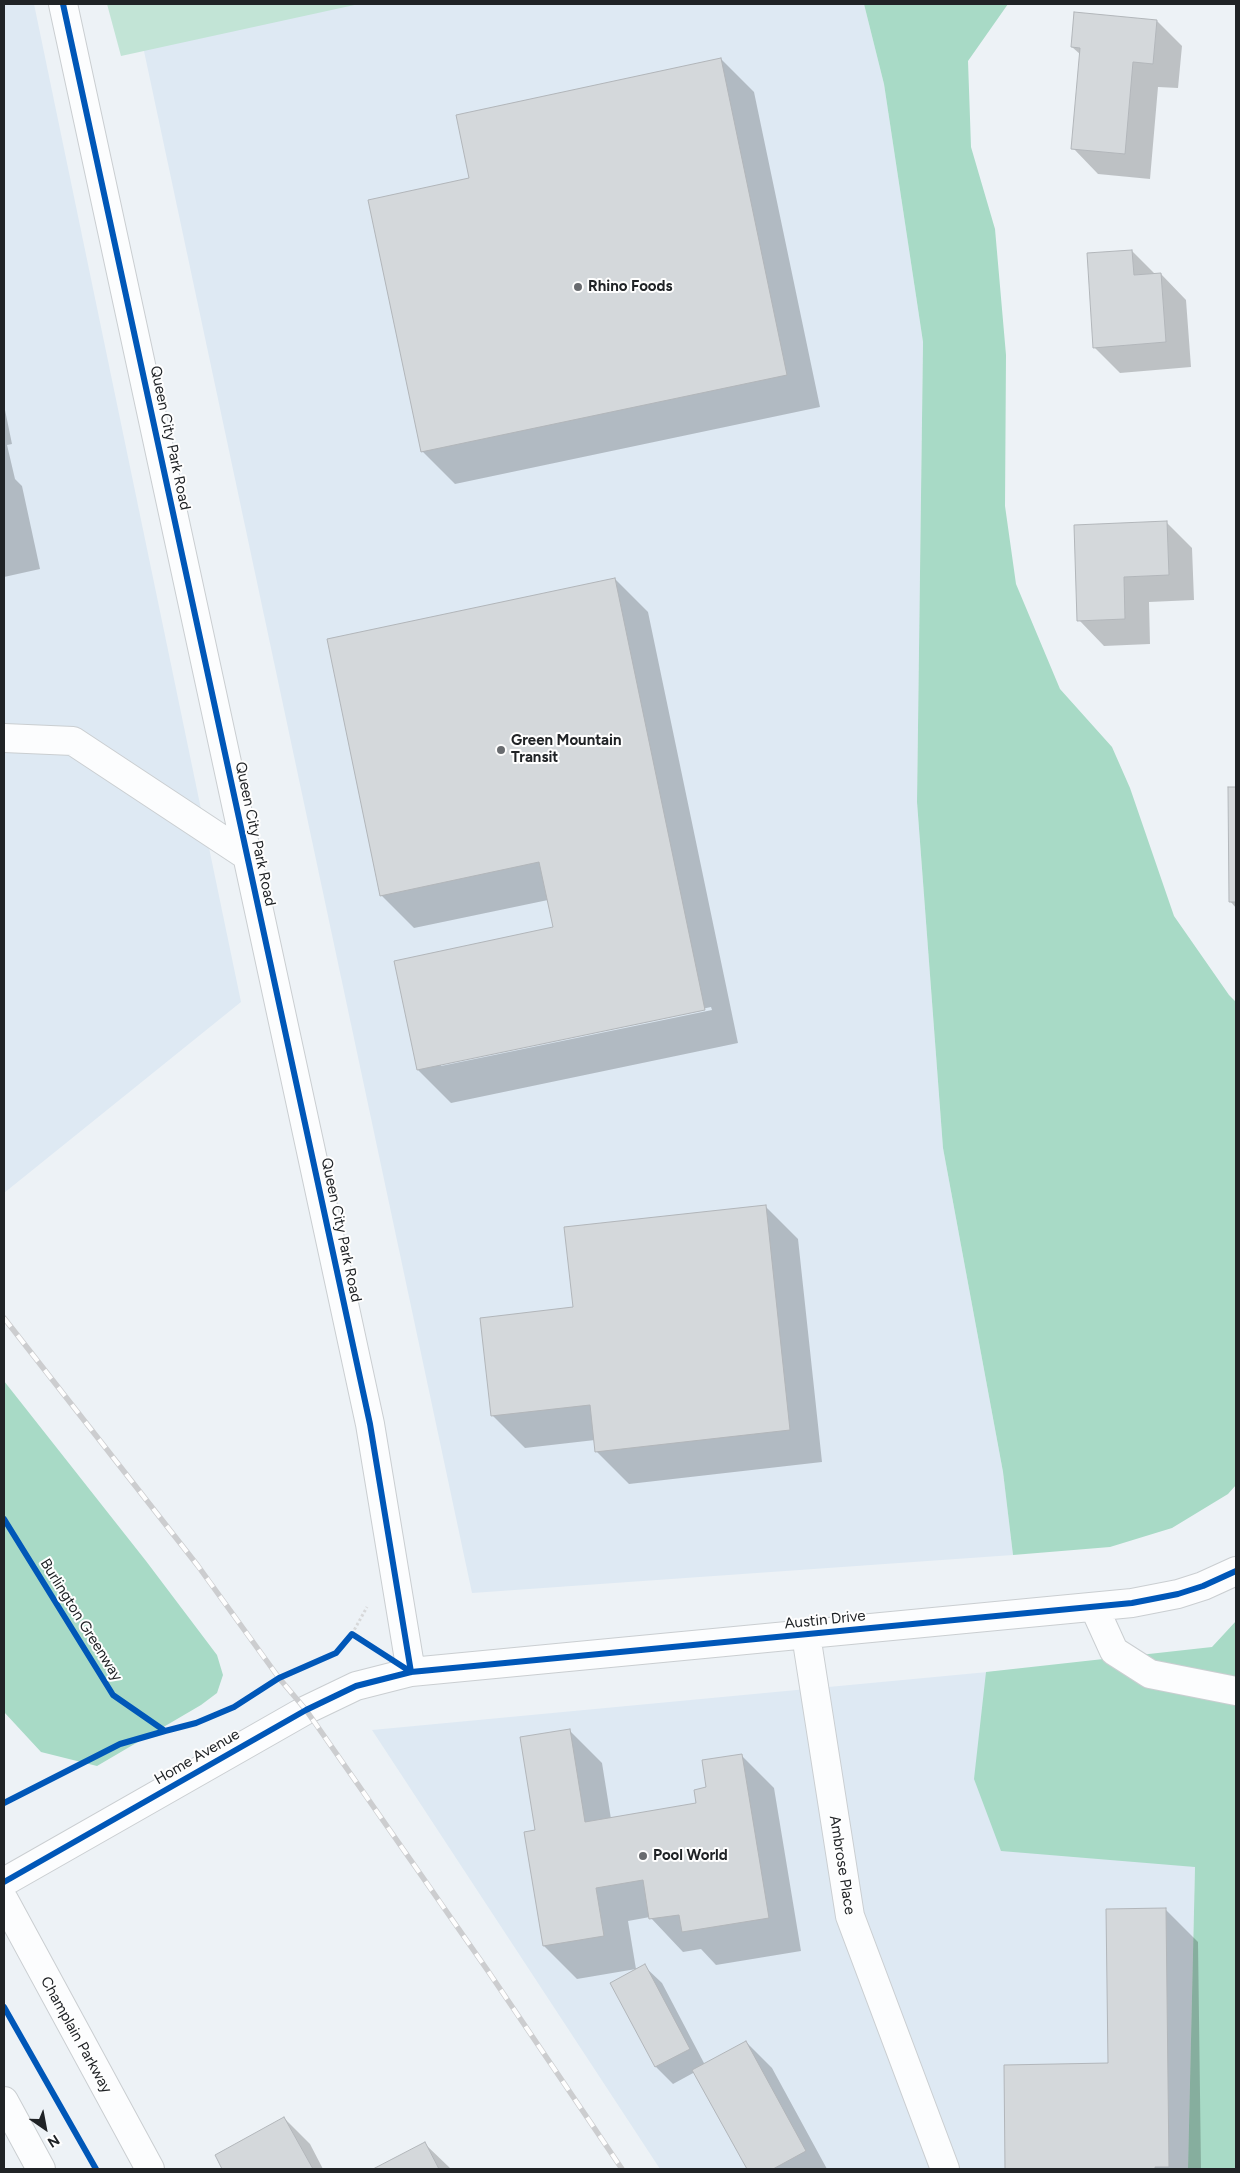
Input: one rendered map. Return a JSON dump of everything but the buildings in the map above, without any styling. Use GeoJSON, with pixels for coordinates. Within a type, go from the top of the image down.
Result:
{"type":"FeatureCollection","features":[{"type":"Feature","properties":{"kind":"street","name":"Queen City Park Road"},"geometry":{"type":"LineString","coordinates":[[63,4],[370,1424],[411,1672]]}},
{"type":"Feature","properties":{"kind":"street"},"geometry":{"type":"LineString","coordinates":[[4,738],[73,741],[247,856]]}},
{"type":"Feature","properties":{"kind":"street","name":"Austin Drive"},"geometry":{"type":"LineString","coordinates":[[411,1672],[1146,1601],[1203,1586],[1236,1571]]}},
{"type":"Feature","properties":{"kind":"street"},"geometry":{"type":"LineString","coordinates":[[1094,1607],[1114,1651],[1150,1674],[1236,1691]]}},
{"type":"Feature","properties":{"kind":"street","name":"Ambrose Place"},"geometry":{"type":"LineString","coordinates":[[806,1635],[850,1916],[945,2169]]}},
{"type":"Feature","properties":{"kind":"street","name":"Home Avenue"},"geometry":{"type":"LineString","coordinates":[[4,1882],[306,1710],[356,1686],[411,1672]]}},
{"type":"Feature","properties":{"kind":"street","name":"Champlain Parkway"},"geometry":{"type":"LineString","coordinates":[[4,1900],[150,2169]]}},
{"type":"Feature","properties":{"kind":"street"},"geometry":{"type":"LineString","coordinates":[[4,2101],[41,2169]]}},
{"type":"Feature","properties":{"kind":"path"},"geometry":{"type":"LineString","coordinates":[[346,1640],[352,1634],[367,1606]]}},
{"type":"Feature","properties":{"kind":"path"},"geometry":{"type":"LineString","coordinates":[[352,1634],[359,1639]]}},
{"type":"Feature","properties":{"kind":"shaded area"},"geometry":{"type":"Polygon","coordinates":[[[4,4],[34,4],[241,1002],[4,1193],[4,4]]]}},
{"type":"Feature","properties":{"kind":"shaded area"},"geometry":{"type":"Polygon","coordinates":[[[134,4],[864,4],[884,84],[923,342],[917,802],[943,1148],[1003,1472],[1013,1555],[472,1593],[134,4]]]}},
{"type":"Feature","properties":{"kind":"shaded area"},"geometry":{"type":"Polygon","coordinates":[[[1200,1652],[1188,2169],[660,2169],[372,1730],[1200,1652]]]}},
{"type":"Feature","properties":{"kind":"green space"},"geometry":{"type":"Polygon","coordinates":[[[107,4],[359,4],[121,56],[107,4]]]}},
{"type":"Feature","properties":{"kind":"green space"},"geometry":{"type":"Polygon","coordinates":[[[864,4],[1008,4],[968,61],[971,147],[995,229],[1006,355],[1005,506],[1016,584],[1060,689],[1112,747],[1130,788],[1174,916],[1229,995],[1236,1002],[1236,1485],[1228,1494],[1172,1528],[1110,1547],[1013,1555],[1003,1472],[943,1148],[917,802],[923,342],[884,84],[864,4]]]}},
{"type":"Feature","properties":{"kind":"green space"},"geometry":{"type":"Polygon","coordinates":[[[4,1381],[146,1561],[217,1655],[223,1675],[217,1693],[201,1705],[97,1766],[41,1752],[4,1712],[4,1381]]]}},
{"type":"Feature","properties":{"kind":"green space"},"geometry":{"type":"Polygon","coordinates":[[[1236,1621],[1236,2169],[1188,2169],[1195,1867],[1001,1851],[974,1779],[986,1672],[1212,1647],[1236,1621]]]}},
{"type":"Feature","properties":{"kind":"railway"},"geometry":{"type":"LineString","coordinates":[[4,1318],[198,1566],[279,1678],[306,1710],[488,1971],[622,2169]]}},
{"type":"Feature","properties":{"kind":"cycle path"},"geometry":{"type":"LineString","coordinates":[[63,4],[370,1424],[411,1672]]}},
{"type":"Feature","properties":{"kind":"cycle path","name":"Burlington Greenway"},"geometry":{"type":"LineString","coordinates":[[4,1519],[113,1695],[165,1731],[196,1723],[234,1707],[279,1678],[336,1653],[352,1634],[411,1672]]}},
{"type":"Feature","properties":{"kind":"cycle path"},"geometry":{"type":"LineString","coordinates":[[4,1882],[306,1710],[356,1686],[411,1672],[1132,1603],[1178,1594],[1203,1586],[1236,1571]]}},
{"type":"Feature","properties":{"kind":"cycle path"},"geometry":{"type":"LineString","coordinates":[[4,1803],[120,1744],[165,1731]]}},
{"type":"Feature","properties":{"kind":"cycle path"},"geometry":{"type":"LineString","coordinates":[[4,2007],[96,2169]]}},
{"type":"Feature","properties":{"kind":"place","name":"Rhino Foods"},"geometry":{"type":"Point","coordinates":[578,287]}},
{"type":"Feature","properties":{"kind":"place","name":"Green Mountain Transit"},"geometry":{"type":"Point","coordinates":[501,750]}},
{"type":"Feature","properties":{"kind":"place","name":"Pool World"},"geometry":{"type":"Point","coordinates":[643,1856]}}]}
